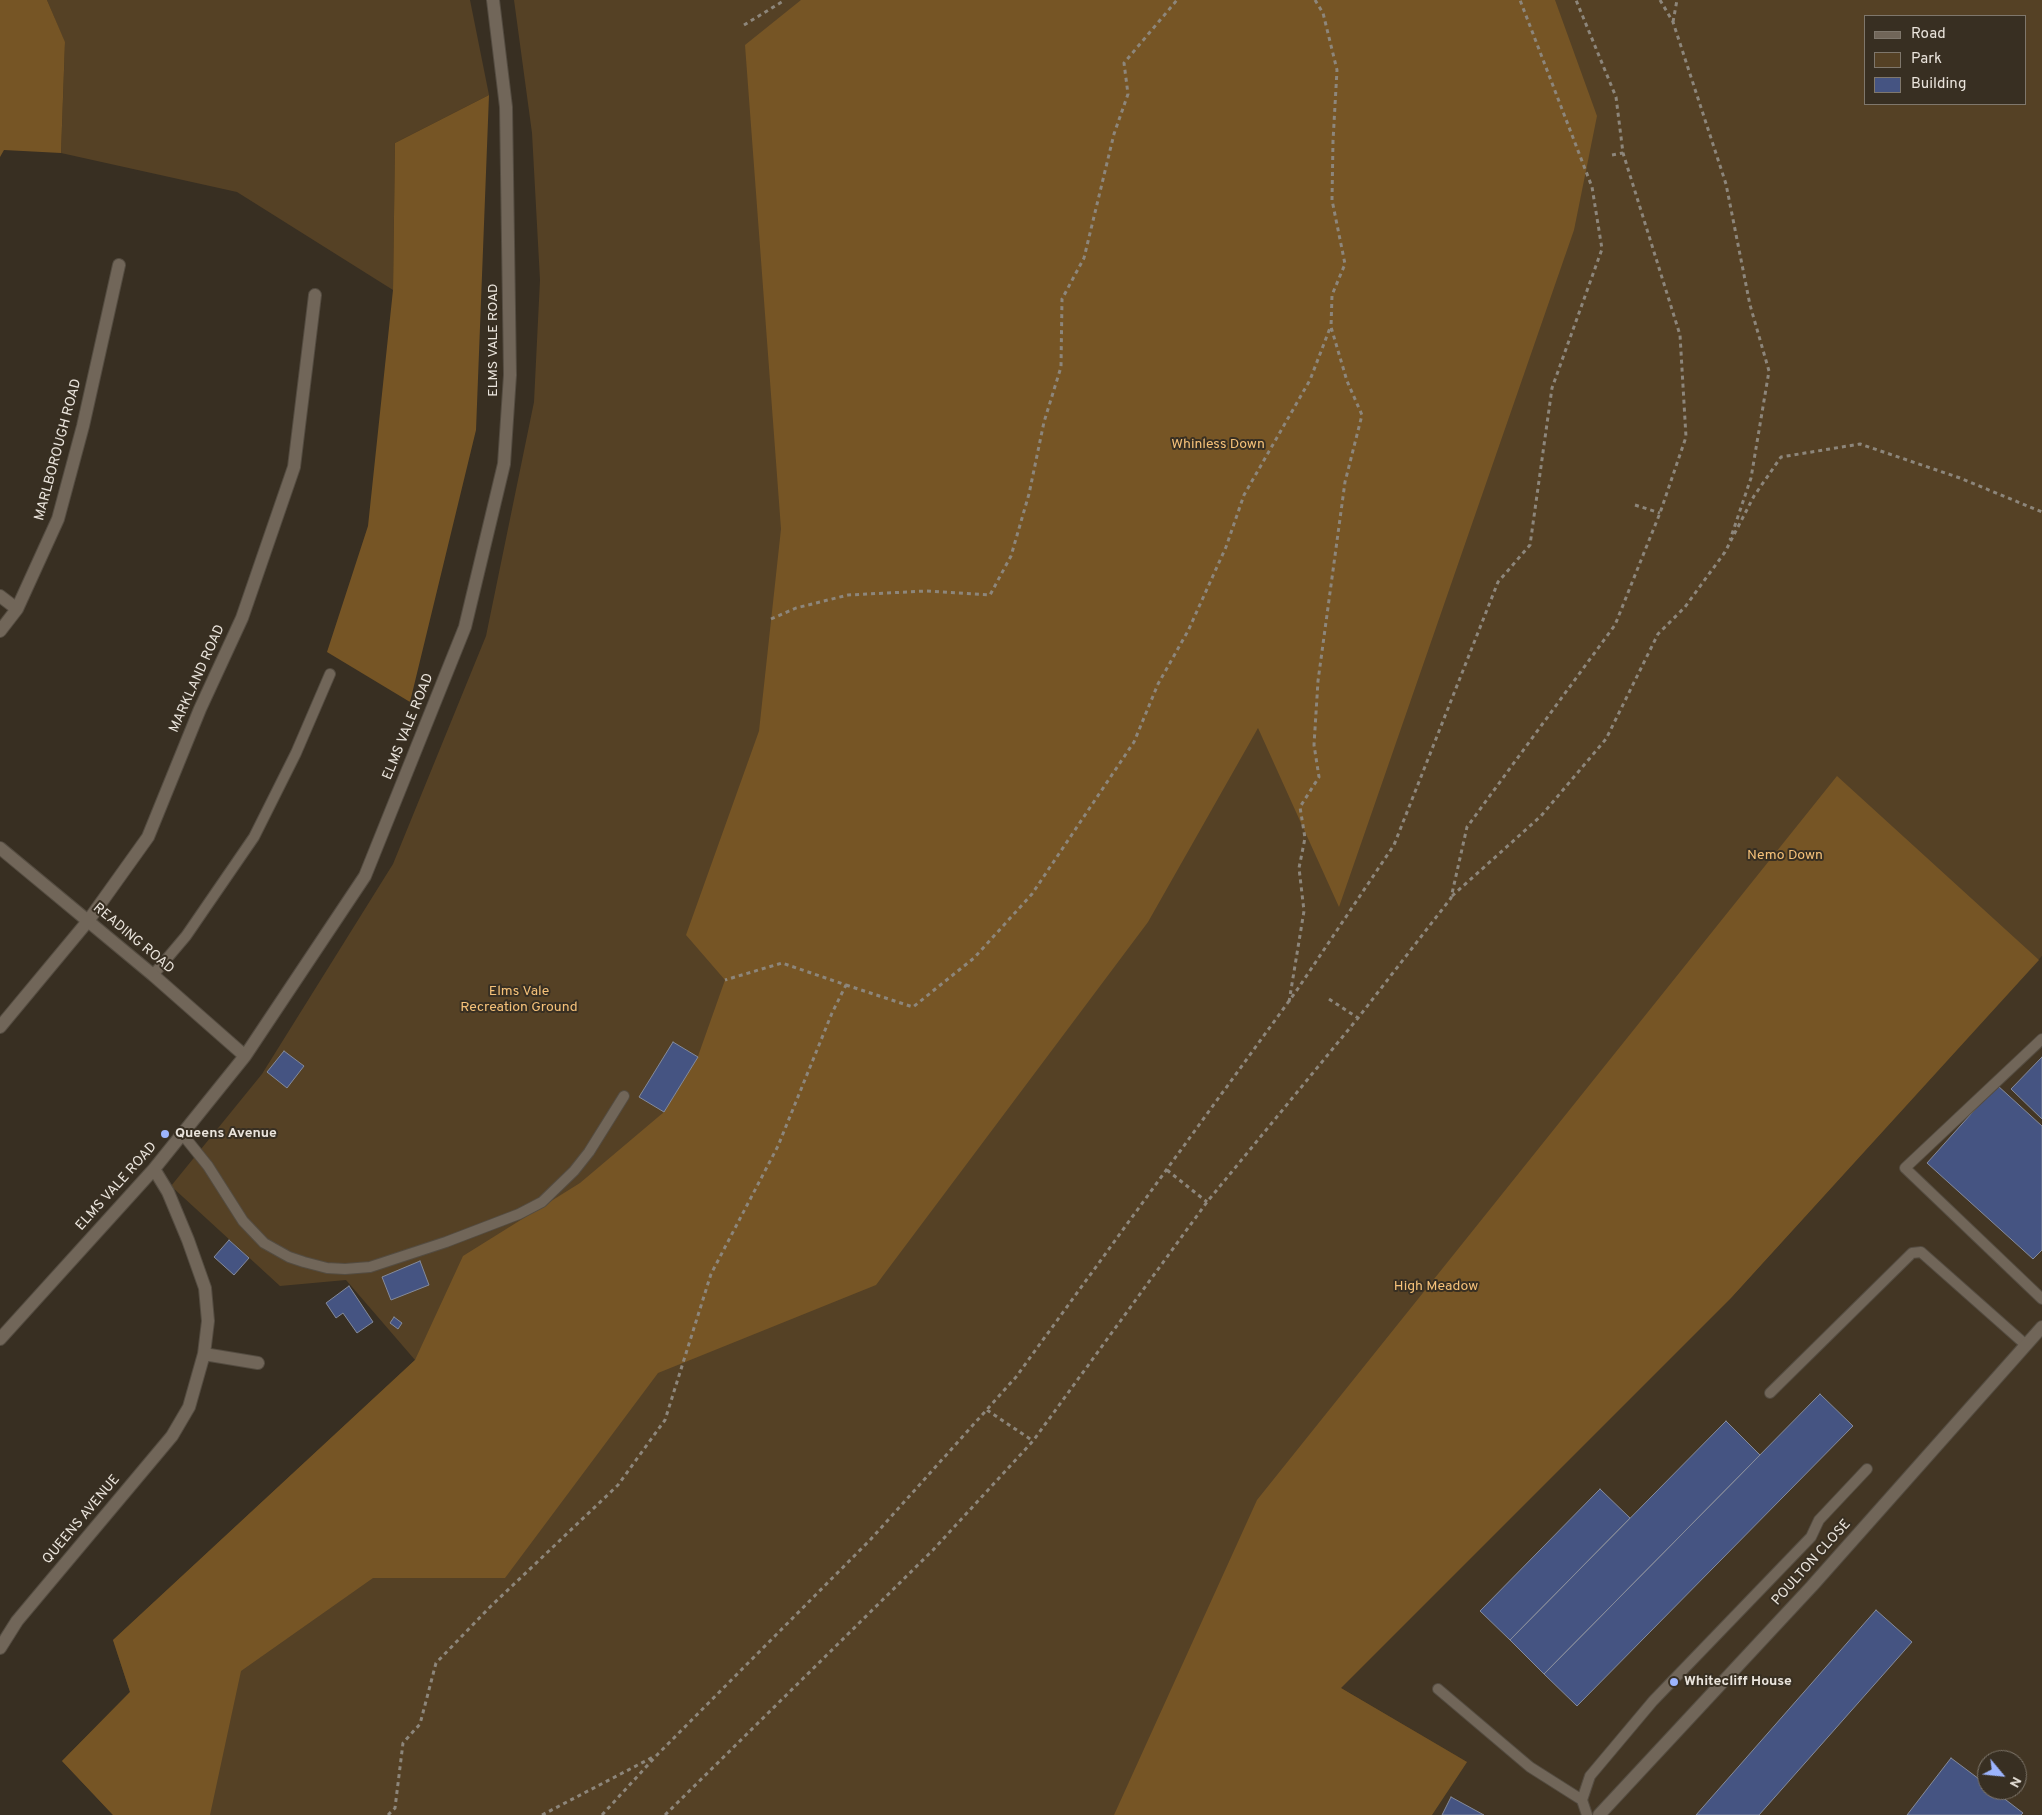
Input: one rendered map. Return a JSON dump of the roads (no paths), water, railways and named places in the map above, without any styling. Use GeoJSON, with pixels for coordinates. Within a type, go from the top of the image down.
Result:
{"type":"FeatureCollection","features":[{"type":"Feature","properties":{"kind":"street","name":"ELMS VALE ROAD"},"geometry":{"type":"LineString","coordinates":[[0,1339],[183,1135],[245,1056],[365,876],[465,626],[504,464],[510,375],[506,107],[493,0]]}},
{"type":"Feature","properties":{"kind":"street","name":"MARLBOROUGH ROAD"},"geometry":{"type":"LineString","coordinates":[[0,632],[17,609],[58,519],[84,426],[119,265]]}},
{"type":"Feature","properties":{"kind":"street","name":"MARKLAND ROAD"},"geometry":{"type":"LineString","coordinates":[[0,1027],[88,921],[148,837],[200,709],[242,618],[294,467],[315,296]]}},
{"type":"Feature","properties":{"kind":"street"},"geometry":{"type":"LineString","coordinates":[[0,596],[17,609]]}},
{"type":"Feature","properties":{"kind":"street","name":"READING ROAD"},"geometry":{"type":"LineString","coordinates":[[0,848],[153,975],[245,1056]]}},
{"type":"Feature","properties":{"kind":"street","name":"QUEENS AVENUE"},"geometry":{"type":"LineString","coordinates":[[0,1648],[17,1621],[172,1436],[189,1407],[204,1354],[208,1321],[205,1288],[168,1192],[154,1169]]}},
{"type":"Feature","properties":{"kind":"street","name":"POULTON CLOSE"},"geometry":{"type":"LineString","coordinates":[[1599,1815],[1812,1586],[2042,1326]]}},
{"type":"Feature","properties":{"kind":"street"},"geometry":{"type":"LineString","coordinates":[[204,1354],[258,1363]]}},
{"type":"Feature","properties":{"kind":"lane"},"geometry":{"type":"LineString","coordinates":[[153,975],[186,936],[254,837],[296,753],[330,674]]}},
{"type":"Feature","properties":{"kind":"lane"},"geometry":{"type":"LineString","coordinates":[[2042,1039],[1905,1168],[2042,1299]]}},
{"type":"Feature","properties":{"kind":"lane"},"geometry":{"type":"LineString","coordinates":[[183,1135],[208,1166],[243,1221],[264,1243],[296,1260],[327,1268],[370,1267],[519,1214],[542,1202],[574,1171],[589,1152],[624,1096]]}},
{"type":"Feature","properties":{"kind":"lane"},"geometry":{"type":"LineString","coordinates":[[1770,1393],[1912,1253],[1922,1252],[2026,1344]]}},
{"type":"Feature","properties":{"kind":"lane"},"geometry":{"type":"LineString","coordinates":[[1587,1815],[1582,1800],[1590,1776],[1652,1701],[1811,1537],[1819,1520],[1867,1469]]}},
{"type":"Feature","properties":{"kind":"lane"},"geometry":{"type":"LineString","coordinates":[[1438,1689],[1530,1767],[1582,1800]]}},
{"type":"Feature","properties":{"kind":"place","name":"Queens Avenue"},"geometry":{"type":"Point","coordinates":[165,1134]}},
{"type":"Feature","properties":{"kind":"place","name":"Whitecliff House"},"geometry":{"type":"Point","coordinates":[1674,1682]}},
{"type":"Feature","properties":{"kind":"park label","name":"Whinless Down"},"geometry":{"type":"Point","coordinates":[1218,445]}},
{"type":"Feature","properties":{"kind":"park label","name":"Nemo Down"},"geometry":{"type":"Point","coordinates":[1785,856]}},
{"type":"Feature","properties":{"kind":"park label","name":"Elms Vale Recreation Ground"},"geometry":{"type":"Point","coordinates":[519,1000]}},
{"type":"Feature","properties":{"kind":"park label","name":"High Meadow"},"geometry":{"type":"Point","coordinates":[1436,1287]}}]}
